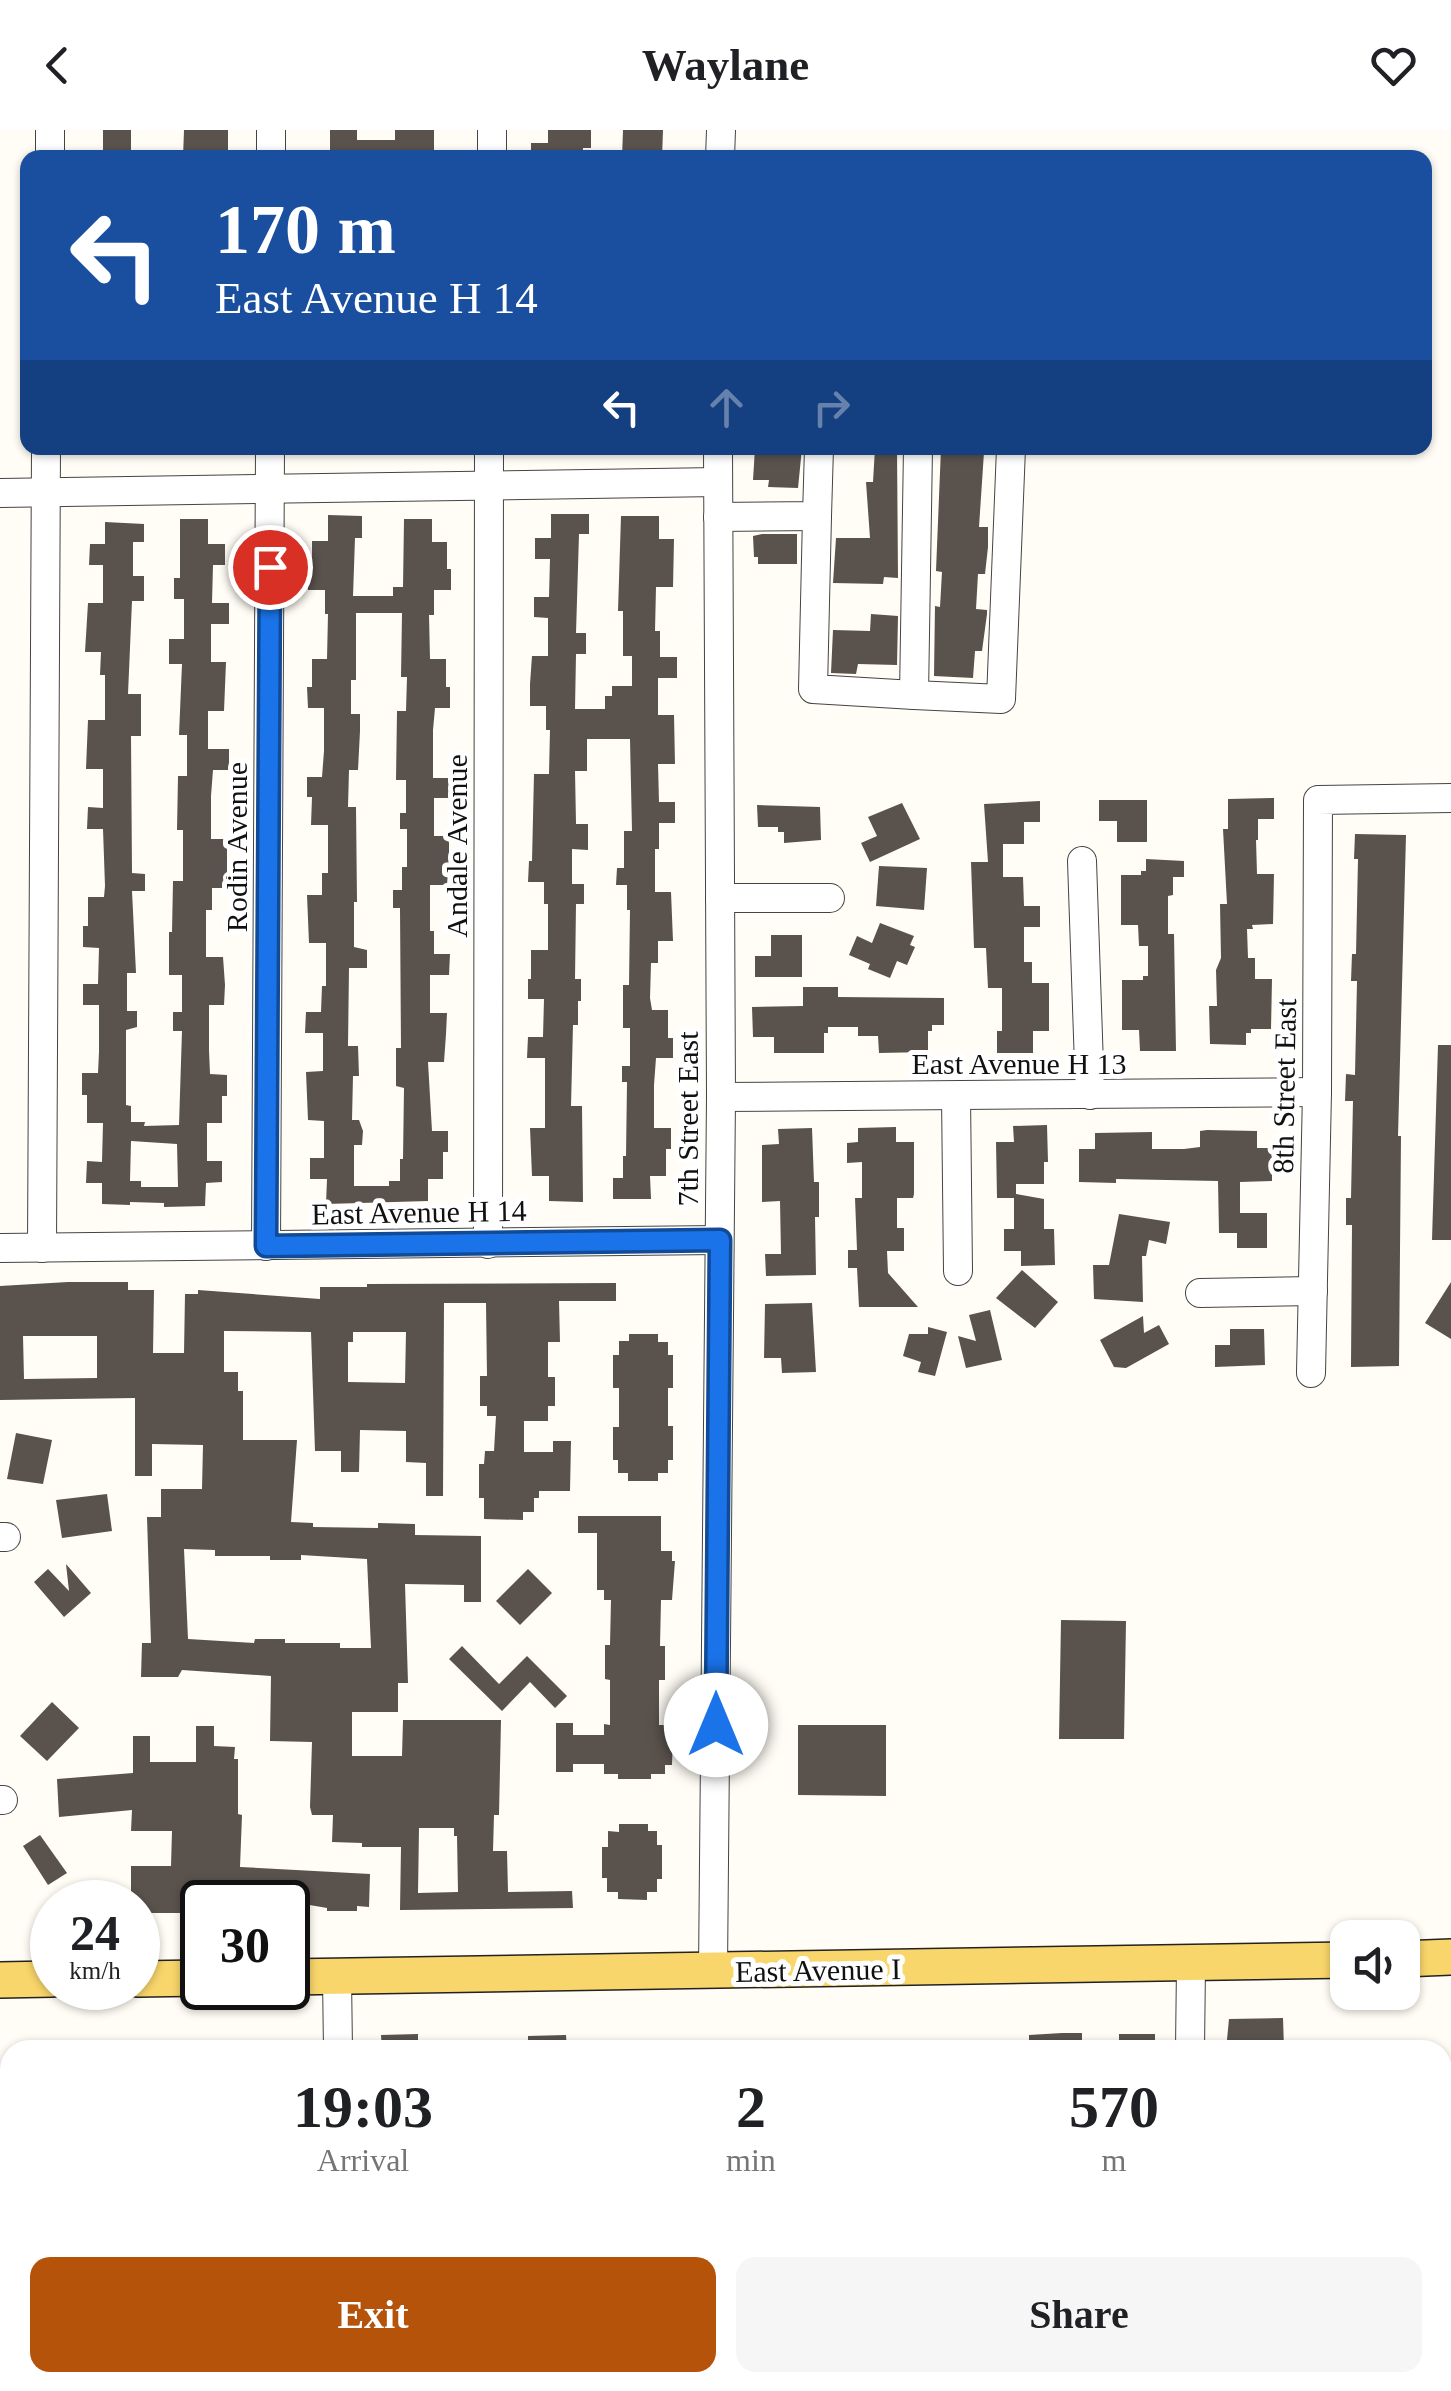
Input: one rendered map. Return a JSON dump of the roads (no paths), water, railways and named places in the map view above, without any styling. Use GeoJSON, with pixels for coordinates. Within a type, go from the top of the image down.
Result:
{"type":"FeatureCollection","features":[{"type":"Feature","properties":{"kind":"main road"},"geometry":{"type":"LineString","coordinates":[[1420,1958],[1451,1957]]}},
{"type":"Feature","properties":{"kind":"main road","name":"East Avenue I"},"geometry":{"type":"LineString","coordinates":[[310,1978],[1330,1961]]}},
{"type":"Feature","properties":{"kind":"main road"},"geometry":{"type":"LineString","coordinates":[[0,1980],[30,1979]]}},
{"type":"Feature","properties":{"kind":"street"},"geometry":{"type":"LineString","coordinates":[[42,1248],[46,455]]}},
{"type":"Feature","properties":{"kind":"street","name":"Rodin Avenue"},"geometry":{"type":"LineString","coordinates":[[266,1246],[270,455]]}},
{"type":"Feature","properties":{"kind":"street","name":"Andale Avenue"},"geometry":{"type":"LineString","coordinates":[[488,1244],[489,455]]}},
{"type":"Feature","properties":{"kind":"street","name":"7th Street East"},"geometry":{"type":"LineString","coordinates":[[713,1971],[720,1240],[718,455]]}},
{"type":"Feature","properties":{"kind":"street"},"geometry":{"type":"LineString","coordinates":[[819,455],[813,688],[1001,699],[1011,455]]}},
{"type":"Feature","properties":{"kind":"street"},"geometry":{"type":"LineString","coordinates":[[914,695],[918,455]]}},
{"type":"Feature","properties":{"kind":"street"},"geometry":{"type":"LineString","coordinates":[[0,493],[718,482]]}},
{"type":"Feature","properties":{"kind":"street"},"geometry":{"type":"LineString","coordinates":[[718,517],[817,516]]}},
{"type":"Feature","properties":{"kind":"street","name":"8th Street East"},"geometry":{"type":"LineString","coordinates":[[1311,1373],[1318,800],[1451,798]]}},
{"type":"Feature","properties":{"kind":"street"},"geometry":{"type":"LineString","coordinates":[[1082,861],[1090,1095]]}},
{"type":"Feature","properties":{"kind":"street"},"geometry":{"type":"LineString","coordinates":[[720,898],[830,898]]}},
{"type":"Feature","properties":{"kind":"street","name":"East Avenue H 13"},"geometry":{"type":"LineString","coordinates":[[720,1096],[1317,1092]]}},
{"type":"Feature","properties":{"kind":"street"},"geometry":{"type":"LineString","coordinates":[[956,1096],[958,1272]]}},
{"type":"Feature","properties":{"kind":"street","name":"East Avenue H 14"},"geometry":{"type":"LineString","coordinates":[[0,1248],[720,1240]]}},
{"type":"Feature","properties":{"kind":"street"},"geometry":{"type":"LineString","coordinates":[[1200,1293],[1313,1291]]}},
{"type":"Feature","properties":{"kind":"street"},"geometry":{"type":"LineString","coordinates":[[1190,2040],[1191,1965]]}},
{"type":"Feature","properties":{"kind":"street"},"geometry":{"type":"LineString","coordinates":[[337,1977],[338,2040]]}}]}
